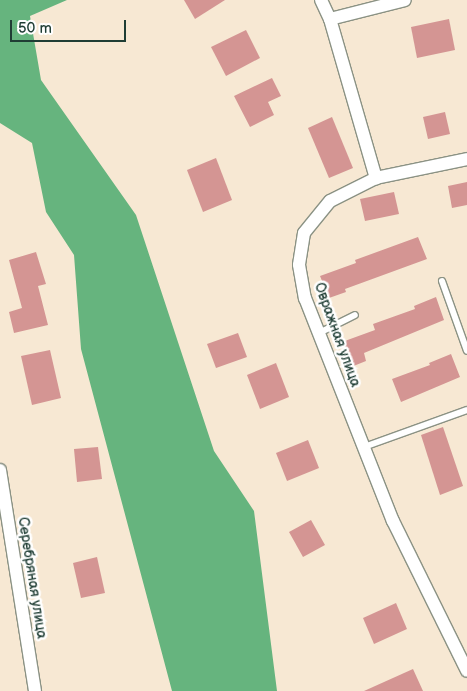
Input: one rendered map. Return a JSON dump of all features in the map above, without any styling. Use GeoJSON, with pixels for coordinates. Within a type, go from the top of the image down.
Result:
{"type":"FeatureCollection","features":[{"type":"Feature","properties":{"kind":"street"},"geometry":{"type":"LineString","coordinates":[[321,0],[330,19],[376,178]]}},
{"type":"Feature","properties":{"kind":"street"},"geometry":{"type":"LineString","coordinates":[[330,19],[405,0]]}},
{"type":"Feature","properties":{"kind":"street","name":"Овражная улица"},"geometry":{"type":"LineString","coordinates":[[467,159],[376,178],[330,201],[304,233],[299,265],[305,298],[393,521],[467,671]]}},
{"type":"Feature","properties":{"kind":"street","name":"Серебряная улица"},"geometry":{"type":"LineString","coordinates":[[0,470],[35,691]]}},
{"type":"Feature","properties":{"kind":"lane"},"geometry":{"type":"LineString","coordinates":[[442,281],[467,351]]}},
{"type":"Feature","properties":{"kind":"lane"},"geometry":{"type":"LineString","coordinates":[[319,333],[355,315]]}},
{"type":"Feature","properties":{"kind":"lane"},"geometry":{"type":"LineString","coordinates":[[364,448],[467,410]]}},
{"type":"Feature","properties":{"kind":"green space"},"geometry":{"type":"Polygon","coordinates":[[[0,0],[67,0],[30,16],[41,80],[136,215],[214,451],[254,511],[277,691],[172,691],[81,349],[74,255],[46,212],[32,143],[0,123],[0,0]]]}},
{"type":"Feature","properties":{"kind":"building"},"geometry":{"type":"Polygon","coordinates":[[[184,0],[225,0],[195,19],[184,0]]]}},
{"type":"Feature","properties":{"kind":"building"},"geometry":{"type":"Polygon","coordinates":[[[449,19],[455,50],[417,58],[411,27],[449,19]]]}},
{"type":"Feature","properties":{"kind":"building"},"geometry":{"type":"Polygon","coordinates":[[[246,30],[260,58],[226,76],[211,47],[246,30]]]}},
{"type":"Feature","properties":{"kind":"building"},"geometry":{"type":"Polygon","coordinates":[[[272,78],[281,96],[268,102],[274,115],[250,127],[234,96],[272,78]]]}},
{"type":"Feature","properties":{"kind":"building"},"geometry":{"type":"Polygon","coordinates":[[[445,112],[450,134],[428,139],[423,117],[445,112]]]}},
{"type":"Feature","properties":{"kind":"building"},"geometry":{"type":"Polygon","coordinates":[[[332,117],[353,168],[329,178],[308,128],[332,117]]]}},
{"type":"Feature","properties":{"kind":"building"},"geometry":{"type":"Polygon","coordinates":[[[216,158],[232,200],[203,212],[187,170],[216,158]]]}},
{"type":"Feature","properties":{"kind":"building"},"geometry":{"type":"Polygon","coordinates":[[[467,182],[467,205],[452,208],[448,186],[467,182]]]}},
{"type":"Feature","properties":{"kind":"building"},"geometry":{"type":"Polygon","coordinates":[[[394,192],[399,214],[365,221],[360,199],[394,192]]]}},
{"type":"Feature","properties":{"kind":"building"},"geometry":{"type":"Polygon","coordinates":[[[418,237],[427,259],[345,289],[346,292],[329,298],[320,276],[356,263],[355,260],[418,237]]]}},
{"type":"Feature","properties":{"kind":"building"},"geometry":{"type":"Polygon","coordinates":[[[36,252],[46,284],[38,286],[48,325],[14,333],[9,312],[22,308],[9,260],[36,252]]]}},
{"type":"Feature","properties":{"kind":"building"},"geometry":{"type":"Polygon","coordinates":[[[436,297],[444,320],[364,353],[366,361],[351,367],[342,342],[375,330],[373,324],[415,309],[414,306],[436,297]]]}},
{"type":"Feature","properties":{"kind":"building"},"geometry":{"type":"Polygon","coordinates":[[[238,333],[247,357],[216,368],[207,344],[238,333]]]}},
{"type":"Feature","properties":{"kind":"building"},"geometry":{"type":"Polygon","coordinates":[[[50,350],[61,398],[32,405],[21,356],[50,350]]]}},
{"type":"Feature","properties":{"kind":"building"},"geometry":{"type":"Polygon","coordinates":[[[451,354],[460,377],[401,402],[392,379],[430,365],[429,363],[451,354]]]}},
{"type":"Feature","properties":{"kind":"building"},"geometry":{"type":"Polygon","coordinates":[[[276,363],[289,397],[260,409],[247,375],[276,363]]]}},
{"type":"Feature","properties":{"kind":"building"},"geometry":{"type":"Polygon","coordinates":[[[443,427],[463,486],[440,495],[421,435],[443,427]]]}},
{"type":"Feature","properties":{"kind":"building"},"geometry":{"type":"Polygon","coordinates":[[[308,440],[319,468],[287,481],[276,453],[308,440]]]}},
{"type":"Feature","properties":{"kind":"building"},"geometry":{"type":"Polygon","coordinates":[[[98,447],[102,479],[77,482],[74,449],[98,447]]]}},
{"type":"Feature","properties":{"kind":"building"},"geometry":{"type":"Polygon","coordinates":[[[311,520],[325,545],[303,557],[289,532],[311,520]]]}},
{"type":"Feature","properties":{"kind":"building"},"geometry":{"type":"Polygon","coordinates":[[[97,557],[105,593],[81,598],[73,563],[97,557]]]}},
{"type":"Feature","properties":{"kind":"building"},"geometry":{"type":"Polygon","coordinates":[[[396,603],[407,629],[374,644],[363,618],[396,603]]]}},
{"type":"Feature","properties":{"kind":"building"},"geometry":{"type":"Polygon","coordinates":[[[413,669],[423,691],[364,691],[413,669]]]}}]}
